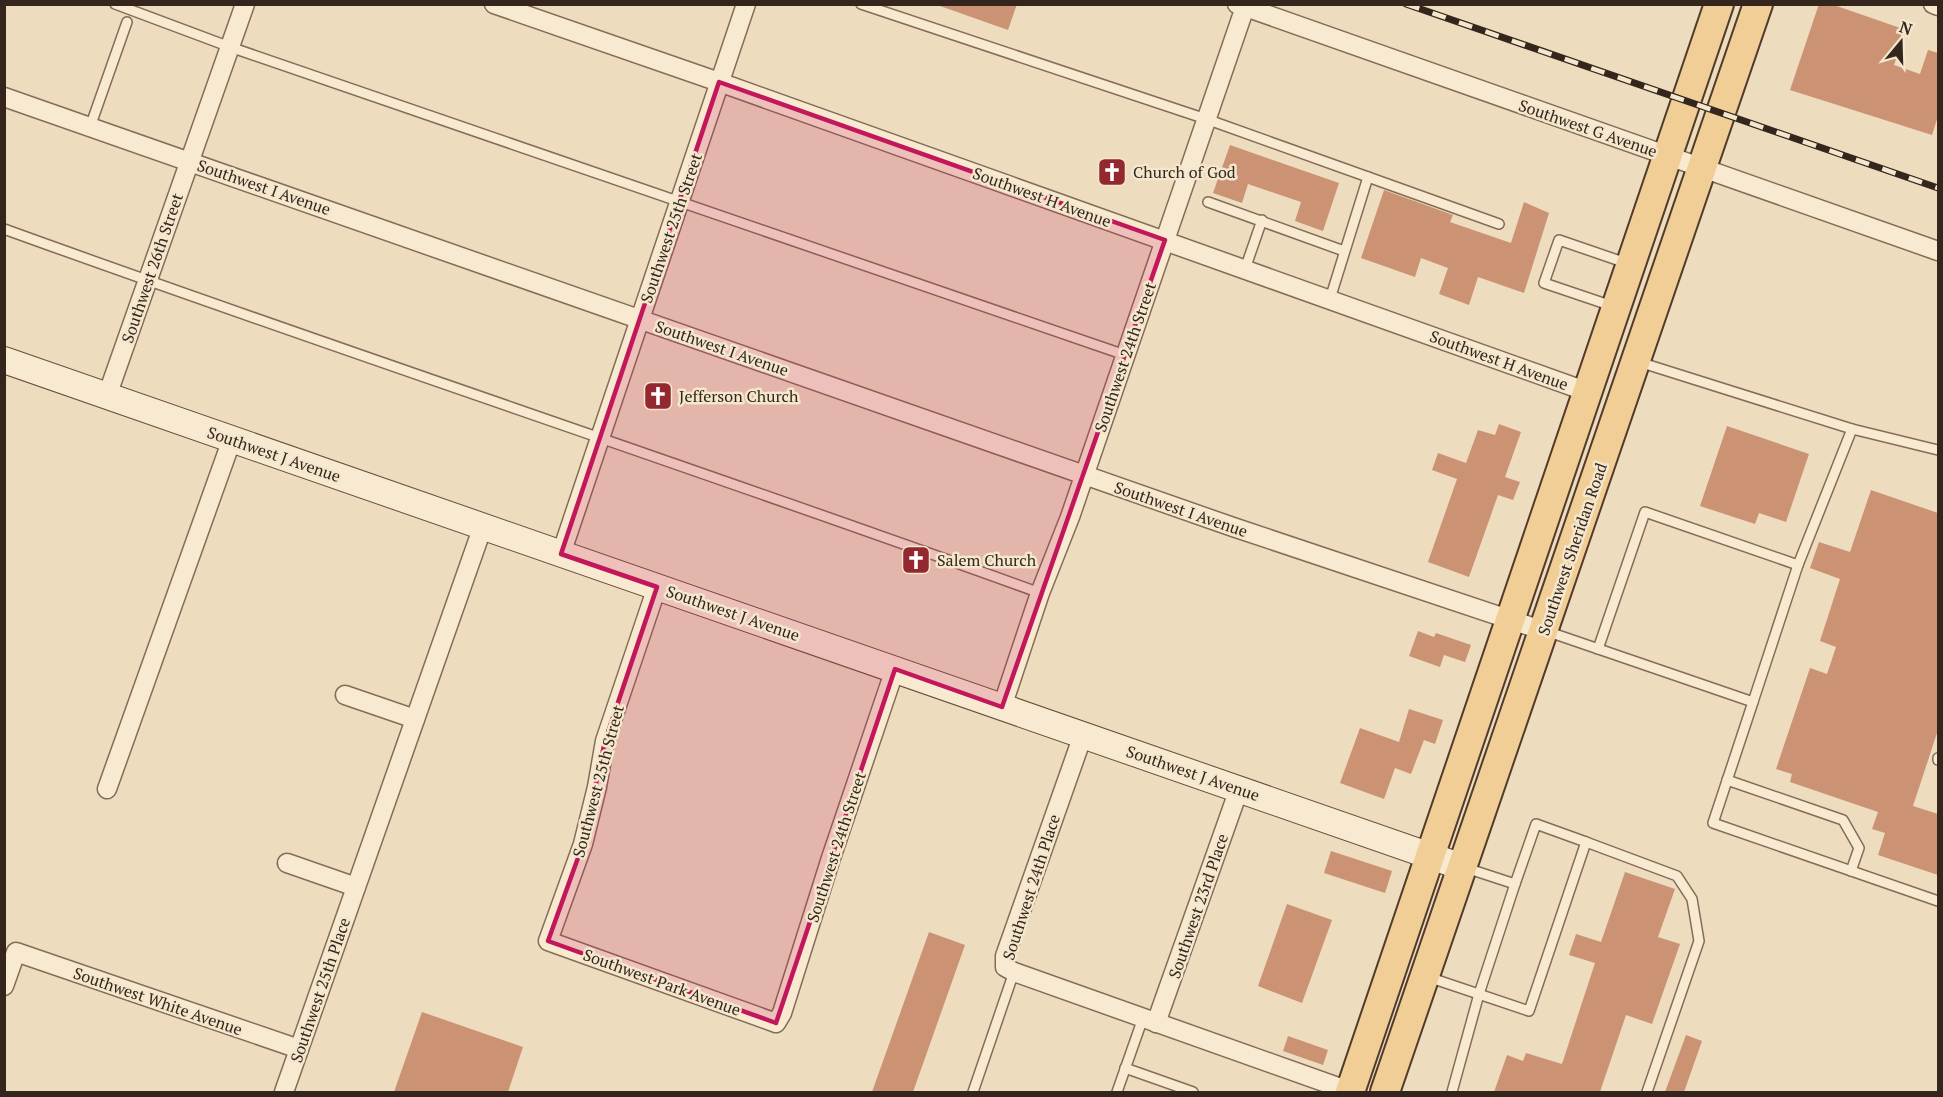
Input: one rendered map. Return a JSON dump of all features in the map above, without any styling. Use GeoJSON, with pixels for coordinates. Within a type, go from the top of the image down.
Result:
{"type":"FeatureCollection","features":[{"type":"Feature","properties":{"kind":"main road"},"geometry":{"type":"LineString","coordinates":[[1342,1091],[1431,856],[1719,4]]}},
{"type":"Feature","properties":{"kind":"main road","name":"Southwest Sheridan Road"},"geometry":{"type":"LineString","coordinates":[[1385,1092],[1758,4]]}},
{"type":"Feature","properties":{"kind":"street","name":"Southwest 26th Street"},"geometry":{"type":"LineString","coordinates":[[107,396],[245,4]]}},
{"type":"Feature","properties":{"kind":"street","name":"Southwest H Avenue"},"geometry":{"type":"LineString","coordinates":[[494,4],[1165,240],[1588,392]]}},
{"type":"Feature","properties":{"kind":"street","name":"Southwest 25th Street"},"geometry":{"type":"LineString","coordinates":[[561,554],[746,4]]}},
{"type":"Feature","properties":{"kind":"street"},"geometry":{"type":"LineString","coordinates":[[1933,4],[1938,6]]}},
{"type":"Feature","properties":{"kind":"street","name":"Southwest 24th Street"},"geometry":{"type":"LineString","coordinates":[[1002,706],[1165,240],[1241,6]]}},
{"type":"Feature","properties":{"kind":"street","name":"Southwest G Avenue"},"geometry":{"type":"LineString","coordinates":[[1241,6],[1938,251]]}},
{"type":"Feature","properties":{"kind":"street","name":"Southwest I Avenue"},"geometry":{"type":"LineString","coordinates":[[4,96],[1233,527],[1544,631]]}},
{"type":"Feature","properties":{"kind":"street","name":"Southwest J Avenue"},"geometry":{"type":"LineString","coordinates":[[6,366],[107,396],[232,439],[1462,867]]}},
{"type":"Feature","properties":{"kind":"street"},"geometry":{"type":"LineString","coordinates":[[107,789],[232,439]]}},
{"type":"Feature","properties":{"kind":"street","name":"Southwest 25th Place"},"geometry":{"type":"LineString","coordinates":[[284,1092],[483,526]]}},
{"type":"Feature","properties":{"kind":"street","name":"Southwest 25th Street"},"geometry":{"type":"LineString","coordinates":[[548,941],[583,844],[605,741],[657,587]]}},
{"type":"Feature","properties":{"kind":"street","name":"Southwest 24th Street"},"geometry":{"type":"LineString","coordinates":[[776,1023],[782,1013],[831,858],[895,669]]}},
{"type":"Feature","properties":{"kind":"street"},"geometry":{"type":"LineString","coordinates":[[345,695],[415,719]]}},
{"type":"Feature","properties":{"kind":"street","name":"Southwest 24th Place"},"geometry":{"type":"LineString","coordinates":[[1083,735],[1005,956],[1005,967],[1342,1091]]}},
{"type":"Feature","properties":{"kind":"street","name":"Southwest 23rd Place"},"geometry":{"type":"LineString","coordinates":[[1150,1020],[1239,789]]}},
{"type":"Feature","properties":{"kind":"street"},"geometry":{"type":"LineString","coordinates":[[287,863],[356,887]]}},
{"type":"Feature","properties":{"kind":"street","name":"Southwest Park Avenue"},"geometry":{"type":"LineString","coordinates":[[548,941],[776,1023]]}},
{"type":"Feature","properties":{"kind":"street","name":"Southwest White Avenue"},"geometry":{"type":"LineString","coordinates":[[4,986],[16,952],[299,1049]]}},
{"type":"Feature","properties":{"kind":"lane"},"geometry":{"type":"LineString","coordinates":[[115,4],[230,47],[1125,355]]}},
{"type":"Feature","properties":{"kind":"lane"},"geometry":{"type":"LineString","coordinates":[[861,4],[1206,119],[1499,224]]}},
{"type":"Feature","properties":{"kind":"lane"},"geometry":{"type":"LineString","coordinates":[[90,127],[127,22]]}},
{"type":"Feature","properties":{"kind":"lane"},"geometry":{"type":"LineString","coordinates":[[1330,299],[1368,177]]}},
{"type":"Feature","properties":{"kind":"lane"},"geometry":{"type":"LineString","coordinates":[[1208,202],[1344,250]]}},
{"type":"Feature","properties":{"kind":"lane"},"geometry":{"type":"LineString","coordinates":[[1245,269],[1262,220]]}},
{"type":"Feature","properties":{"kind":"lane"},"geometry":{"type":"LineString","coordinates":[[4,229],[1040,593]]}},
{"type":"Feature","properties":{"kind":"lane"},"geometry":{"type":"LineString","coordinates":[[1617,308],[1545,283],[1548,272],[1559,240],[1631,265]]}},
{"type":"Feature","properties":{"kind":"lane"},"geometry":{"type":"LineString","coordinates":[[1636,361],[1852,429],[1938,450]]}},
{"type":"Feature","properties":{"kind":"lane"},"geometry":{"type":"LineString","coordinates":[[1852,429],[1798,564],[1713,823],[1938,901]]}},
{"type":"Feature","properties":{"kind":"lane"},"geometry":{"type":"LineString","coordinates":[[1598,649],[1645,512],[1798,564]]}},
{"type":"Feature","properties":{"kind":"lane"},"geometry":{"type":"LineString","coordinates":[[1544,631],[1753,702]]}},
{"type":"Feature","properties":{"kind":"lane"},"geometry":{"type":"LineString","coordinates":[[1727,780],[1843,820],[1859,848],[1851,871]]}},
{"type":"Feature","properties":{"kind":"lane"},"geometry":{"type":"LineString","coordinates":[[1452,1092],[1479,994],[1536,824],[1677,876],[1692,899],[1699,941],[1647,1092]]}},
{"type":"Feature","properties":{"kind":"lane"},"geometry":{"type":"LineString","coordinates":[[1426,977],[1529,1011],[1586,842]]}},
{"type":"Feature","properties":{"kind":"lane"},"geometry":{"type":"LineString","coordinates":[[1462,867],[1515,884]]}},
{"type":"Feature","properties":{"kind":"lane"},"geometry":{"type":"LineString","coordinates":[[973,1092],[1014,972]]}},
{"type":"Feature","properties":{"kind":"lane"},"geometry":{"type":"LineString","coordinates":[[1117,1092],[1125,1068],[1150,1020]]}},
{"type":"Feature","properties":{"kind":"lane"},"geometry":{"type":"LineString","coordinates":[[1125,1068],[1193,1092]]}},
{"type":"Feature","properties":{"kind":"highlighted area"},"geometry":{"type":"Polygon","coordinates":[[[719,82],[1165,240],[1002,707],[895,669],[776,1023],[548,941],[583,844],[605,741],[657,587],[561,554],[719,82]]]}},
{"type":"Feature","properties":{"kind":"building"},"geometry":{"type":"Polygon","coordinates":[[[941,4],[1017,4],[1008,30],[940,6],[941,4]]]}},
{"type":"Feature","properties":{"kind":"building"},"geometry":{"type":"Polygon","coordinates":[[[1819,4],[1831,4],[1906,30],[1894,65],[1920,74],[1928,50],[1938,53],[1938,116],[1932,135],[1790,90],[1819,4]]]}},
{"type":"Feature","properties":{"kind":"building"},"geometry":{"type":"Polygon","coordinates":[[[1230,145],[1339,183],[1323,231],[1295,221],[1301,202],[1248,184],[1242,203],[1213,193],[1230,145]]]}},
{"type":"Feature","properties":{"kind":"building"},"geometry":{"type":"Polygon","coordinates":[[[1384,190],[1453,215],[1450,222],[1511,243],[1524,202],[1549,213],[1524,293],[1478,277],[1469,305],[1439,294],[1448,268],[1421,258],[1415,277],[1361,258],[1384,190]]]}},
{"type":"Feature","properties":{"kind":"building"},"geometry":{"type":"Polygon","coordinates":[[[1499,424],[1521,432],[1505,477],[1520,482],[1513,500],[1498,495],[1469,577],[1428,562],[1457,479],[1432,470],[1438,453],[1466,463],[1478,430],[1495,435],[1499,424]]]}},
{"type":"Feature","properties":{"kind":"building"},"geometry":{"type":"Polygon","coordinates":[[[1727,426],[1809,454],[1786,522],[1759,513],[1755,524],[1700,506],[1727,426]]]}},
{"type":"Feature","properties":{"kind":"building"},"geometry":{"type":"Polygon","coordinates":[[[1871,490],[1938,513],[1938,730],[1913,806],[1938,814],[1938,875],[1878,855],[1885,833],[1872,829],[1878,812],[1790,782],[1792,774],[1776,769],[1810,668],[1827,674],[1836,647],[1820,641],[1840,579],[1810,568],[1819,542],[1850,552],[1871,490]]]}},
{"type":"Feature","properties":{"kind":"building"},"geometry":{"type":"Polygon","coordinates":[[[1418,631],[1434,637],[1436,633],[1471,645],[1465,662],[1444,655],[1440,667],[1409,656],[1418,631]]]}},
{"type":"Feature","properties":{"kind":"building"},"geometry":{"type":"Polygon","coordinates":[[[1409,709],[1443,720],[1435,744],[1424,740],[1411,774],[1395,768],[1384,799],[1340,783],[1360,728],[1399,742],[1409,709]]]}},
{"type":"Feature","properties":{"kind":"building"},"geometry":{"type":"Polygon","coordinates":[[[1331,851],[1392,871],[1385,893],[1324,873],[1331,851]]]}},
{"type":"Feature","properties":{"kind":"building"},"geometry":{"type":"Polygon","coordinates":[[[1625,872],[1675,889],[1658,937],[1680,944],[1652,1024],[1626,1015],[1600,1092],[1494,1092],[1507,1055],[1523,1061],[1526,1053],[1562,1064],[1595,963],[1569,955],[1576,934],[1601,942],[1625,872]]]}},
{"type":"Feature","properties":{"kind":"building"},"geometry":{"type":"Polygon","coordinates":[[[1287,904],[1332,920],[1302,1003],[1258,986],[1287,904]]]}},
{"type":"Feature","properties":{"kind":"building"},"geometry":{"type":"Polygon","coordinates":[[[929,932],[965,945],[913,1092],[872,1092],[929,932]]]}},
{"type":"Feature","properties":{"kind":"building"},"geometry":{"type":"Polygon","coordinates":[[[422,1012],[523,1047],[508,1092],[394,1092],[422,1012]]]}},
{"type":"Feature","properties":{"kind":"building"},"geometry":{"type":"Polygon","coordinates":[[[1686,1035],[1702,1041],[1684,1092],[1665,1092],[1686,1035]]]}},
{"type":"Feature","properties":{"kind":"building"},"geometry":{"type":"Polygon","coordinates":[[[1288,1036],[1328,1050],[1323,1065],[1283,1051],[1288,1036]]]}},
{"type":"Feature","properties":{"kind":"railway"},"geometry":{"type":"LineString","coordinates":[[1406,4],[1938,188]]}},
{"type":"Feature","properties":{"kind":"place","name":"Church of God"},"geometry":{"type":"Point","coordinates":[1112,172]}},
{"type":"Feature","properties":{"kind":"place","name":"Jefferson Church"},"geometry":{"type":"Point","coordinates":[658,396]}},
{"type":"Feature","properties":{"kind":"place","name":"Salem Church"},"geometry":{"type":"Point","coordinates":[916,560]}}]}
